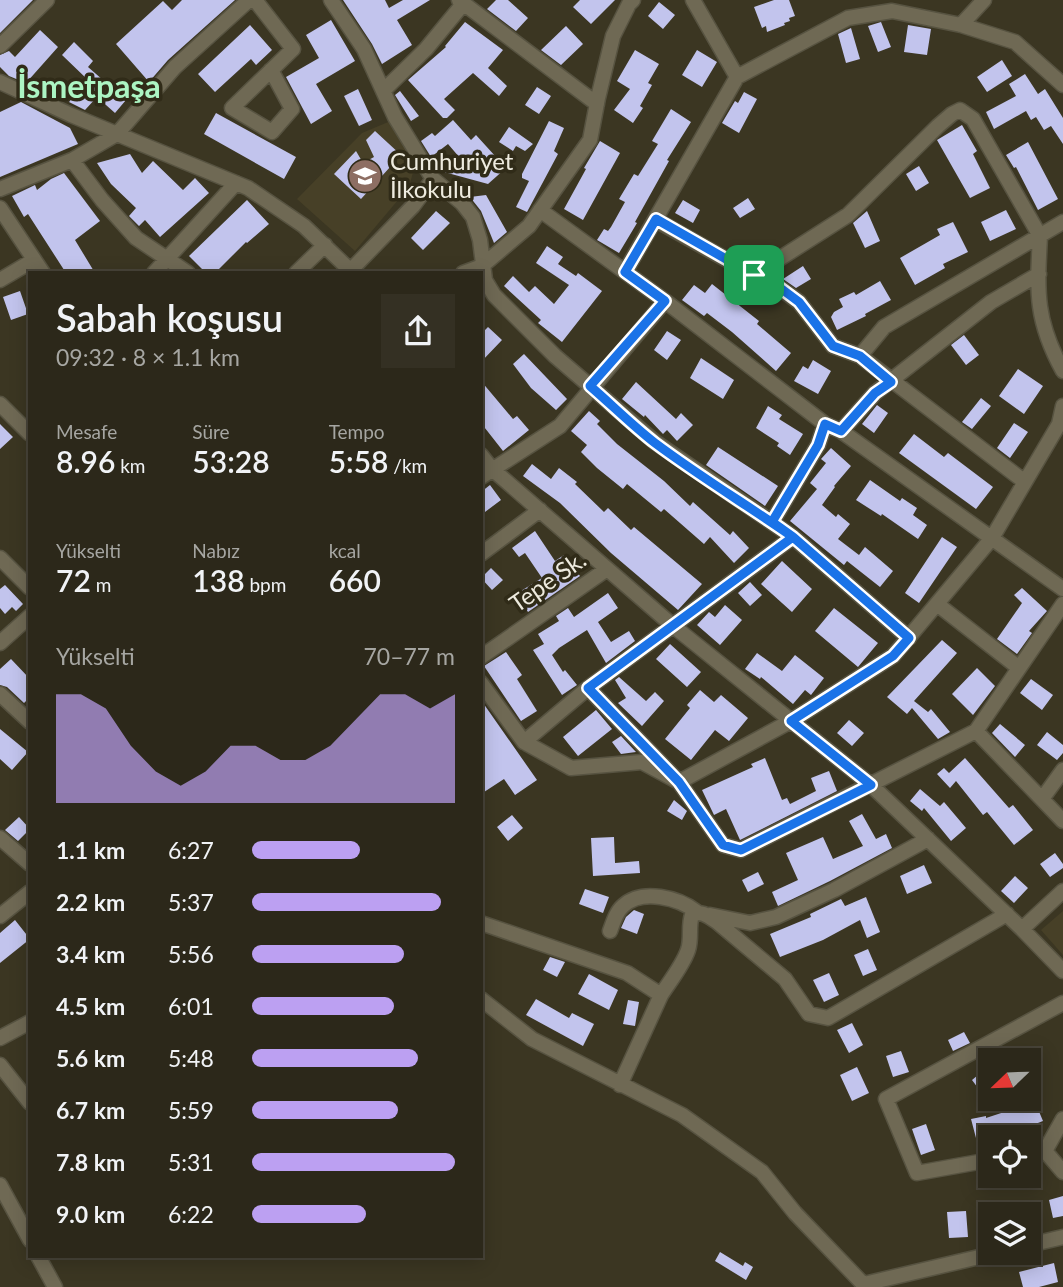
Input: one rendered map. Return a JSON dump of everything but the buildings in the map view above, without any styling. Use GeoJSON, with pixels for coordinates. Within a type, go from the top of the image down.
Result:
{"type":"FeatureCollection","features":[{"type":"Feature","properties":{"kind":"street"},"geometry":{"type":"LineString","coordinates":[[0,46],[47,0]]}},
{"type":"Feature","properties":{"kind":"street"},"geometry":{"type":"LineString","coordinates":[[0,189],[72,160],[117,134],[175,67],[249,0]]}},
{"type":"Feature","properties":{"kind":"street"},"geometry":{"type":"LineString","coordinates":[[255,0],[293,49],[271,70],[232,108],[272,132],[292,109],[271,70]]}},
{"type":"Feature","properties":{"kind":"street"},"geometry":{"type":"LineString","coordinates":[[331,0],[364,49],[395,117],[433,179],[473,216],[480,240],[485,280],[494,295],[555,356],[655,442],[793,537],[909,638]]}},
{"type":"Feature","properties":{"kind":"street"},"geometry":{"type":"LineString","coordinates":[[469,271],[482,266],[529,226],[590,140],[613,36],[633,0]]}},
{"type":"Feature","properties":{"kind":"street"},"geometry":{"type":"LineString","coordinates":[[693,0],[737,77]]}},
{"type":"Feature","properties":{"kind":"street"},"geometry":{"type":"LineString","coordinates":[[961,25],[984,0]]}},
{"type":"Feature","properties":{"kind":"street"},"geometry":{"type":"LineString","coordinates":[[383,91],[426,49],[463,1],[597,104]]}},
{"type":"Feature","properties":{"kind":"street"},"geometry":{"type":"LineString","coordinates":[[625,272],[737,77],[848,18],[892,11],[961,25],[1015,42],[1063,85]]}},
{"type":"Feature","properties":{"kind":"street"},"geometry":{"type":"LineString","coordinates":[[0,82],[248,188],[304,226],[351,271]]}},
{"type":"Feature","properties":{"kind":"street"},"geometry":{"type":"LineString","coordinates":[[754,275],[848,215],[938,126],[960,110],[973,119],[1040,236],[1039,310],[1048,344],[1063,371]]}},
{"type":"Feature","properties":{"kind":"street"},"geometry":{"type":"LineString","coordinates":[[72,160],[102,200],[136,238],[185,271]]}},
{"type":"Feature","properties":{"kind":"street"},"geometry":{"type":"LineString","coordinates":[[353,271],[433,179]]}},
{"type":"Feature","properties":{"kind":"street"},"geometry":{"type":"LineString","coordinates":[[156,271],[236,183]]}},
{"type":"Feature","properties":{"kind":"street"},"geometry":{"type":"LineString","coordinates":[[0,208],[42,271]]}},
{"type":"Feature","properties":{"kind":"street"},"geometry":{"type":"LineString","coordinates":[[540,210],[665,301],[825,424],[841,431],[1063,589]]}},
{"type":"Feature","properties":{"kind":"street"},"geometry":{"type":"LineString","coordinates":[[656,219],[754,275],[771,281],[799,302],[833,346],[860,356],[1025,482]]}},
{"type":"Feature","properties":{"kind":"street"},"geometry":{"type":"LineString","coordinates":[[860,356],[884,327],[1063,222]]}},
{"type":"Feature","properties":{"kind":"street"},"geometry":{"type":"LineString","coordinates":[[298,271],[325,245]]}},
{"type":"Feature","properties":{"kind":"street"},"geometry":{"type":"LineString","coordinates":[[0,280],[34,260]]}},
{"type":"Feature","properties":{"kind":"street"},"geometry":{"type":"LineString","coordinates":[[841,431],[875,393],[991,302],[1039,274]]}},
{"type":"Feature","properties":{"kind":"street"},"geometry":{"type":"LineString","coordinates":[[665,301],[590,386],[560,426],[487,473],[540,510],[672,625],[871,785],[1063,971]]}},
{"type":"Feature","properties":{"kind":"street"},"geometry":{"type":"LineString","coordinates":[[0,404],[28,431]]}},
{"type":"Feature","properties":{"kind":"street"},"geometry":{"type":"LineString","coordinates":[[679,782],[791,721],[893,656],[992,538],[1059,424],[1063,407]]}},
{"type":"Feature","properties":{"kind":"street"},"geometry":{"type":"LineString","coordinates":[[772,522],[818,445],[825,424]]}},
{"type":"Feature","properties":{"kind":"street"},"geometry":{"type":"LineString","coordinates":[[483,553],[540,510]]}},
{"type":"Feature","properties":{"kind":"street"},"geometry":{"type":"LineString","coordinates":[[524,742],[588,688],[793,537]]}},
{"type":"Feature","properties":{"kind":"street"},"geometry":{"type":"LineString","coordinates":[[0,558],[28,586]]}},
{"type":"Feature","properties":{"kind":"street","name":"Tepe Sk."},"geometry":{"type":"LineString","coordinates":[[483,656],[607,569]]}},
{"type":"Feature","properties":{"kind":"street"},"geometry":{"type":"LineString","coordinates":[[937,604],[1019,668]]}},
{"type":"Feature","properties":{"kind":"street"},"geometry":{"type":"LineString","coordinates":[[588,688],[679,782],[723,845],[741,850],[976,731],[1063,604]]}},
{"type":"Feature","properties":{"kind":"street"},"geometry":{"type":"LineString","coordinates":[[0,643],[28,618]]}},
{"type":"Feature","properties":{"kind":"street"},"geometry":{"type":"LineString","coordinates":[[483,686],[524,742],[571,768],[642,762],[679,782]]}},
{"type":"Feature","properties":{"kind":"street"},"geometry":{"type":"LineString","coordinates":[[0,694],[28,720]]}},
{"type":"Feature","properties":{"kind":"street"},"geometry":{"type":"LineString","coordinates":[[976,731],[1063,821]]}},
{"type":"Feature","properties":{"kind":"street"},"geometry":{"type":"LineString","coordinates":[[1042,799],[1063,770]]}},
{"type":"Feature","properties":{"kind":"street"},"geometry":{"type":"LineString","coordinates":[[0,838],[28,862]]}},
{"type":"Feature","properties":{"kind":"street"},"geometry":{"type":"LineString","coordinates":[[620,1085],[661,995],[688,952],[692,915],[701,913],[750,923],[776,918],[928,839]]}},
{"type":"Feature","properties":{"kind":"street"},"geometry":{"type":"LineString","coordinates":[[1022,929],[1063,891]]}},
{"type":"Feature","properties":{"kind":"street"},"geometry":{"type":"LineString","coordinates":[[0,916],[28,894]]}},
{"type":"Feature","properties":{"kind":"street"},"geometry":{"type":"LineString","coordinates":[[610,931],[620,907],[636,900],[659,896],[673,899],[688,905],[738,938],[785,979],[809,1014],[828,1018],[1007,915]]}},
{"type":"Feature","properties":{"kind":"street"},"geometry":{"type":"LineString","coordinates":[[483,924],[627,973],[661,995]]}},
{"type":"Feature","properties":{"kind":"street"},"geometry":{"type":"LineString","coordinates":[[483,1001],[532,1039],[682,1115],[762,1172],[795,1213],[865,1285],[978,1257]]}},
{"type":"Feature","properties":{"kind":"street"},"geometry":{"type":"LineString","coordinates":[[978,1162],[917,1173],[886,1098],[1063,1003]]}},
{"type":"Feature","properties":{"kind":"street"},"geometry":{"type":"LineString","coordinates":[[0,1038],[28,1023]]}},
{"type":"Feature","properties":{"kind":"street"},"geometry":{"type":"LineString","coordinates":[[0,1065],[28,1100]]}},
{"type":"Feature","properties":{"kind":"street"},"geometry":{"type":"LineString","coordinates":[[1045,1151],[1063,1119]]}},
{"type":"Feature","properties":{"kind":"street"},"geometry":{"type":"LineString","coordinates":[[1041,1152],[1045,1151]]}},
{"type":"Feature","properties":{"kind":"street"},"geometry":{"type":"LineString","coordinates":[[1045,1151],[1063,1172]]}},
{"type":"Feature","properties":{"kind":"street"},"geometry":{"type":"LineString","coordinates":[[0,1185],[28,1236]]}},
{"type":"Feature","properties":{"kind":"street"},"geometry":{"type":"LineString","coordinates":[[1041,1242],[1063,1237]]}},
{"type":"Feature","properties":{"kind":"street"},"geometry":{"type":"LineString","coordinates":[[39,1258],[55,1287]]}},
{"type":"Feature","properties":{"kind":"shaded area","name":"Cumhuriyet İlkokulu"},"geometry":{"type":"Polygon","coordinates":[[[393,120],[409,145],[415,165],[409,187],[355,251],[297,199],[362,133],[393,120]]]}},
{"type":"Feature","properties":{"kind":"shaded area"},"geometry":{"type":"Polygon","coordinates":[[[1063,911],[1063,955],[1041,930],[1063,911]]]}},
{"type":"Feature","properties":{"kind":"place","name":"Cumhuriyet İlkokulu"},"geometry":{"type":"Point","coordinates":[365,176]}},
{"type":"Feature","properties":{"kind":"district","name":"İsmetpaşa"},"geometry":{"type":"Point","coordinates":[89,87]}},
{"type":"Feature","properties":{"kind":"route"},"geometry":{"type":"LineString","coordinates":[[754,275],[656,219],[625,272],[665,301],[590,386],[655,442],[793,537],[588,688],[679,782],[723,845],[741,850],[871,785],[791,721],[893,656],[909,638],[793,537],[772,522],[818,445],[825,424],[841,431],[875,393],[891,382],[860,356],[833,346],[799,302],[771,281],[754,275]]}}]}
